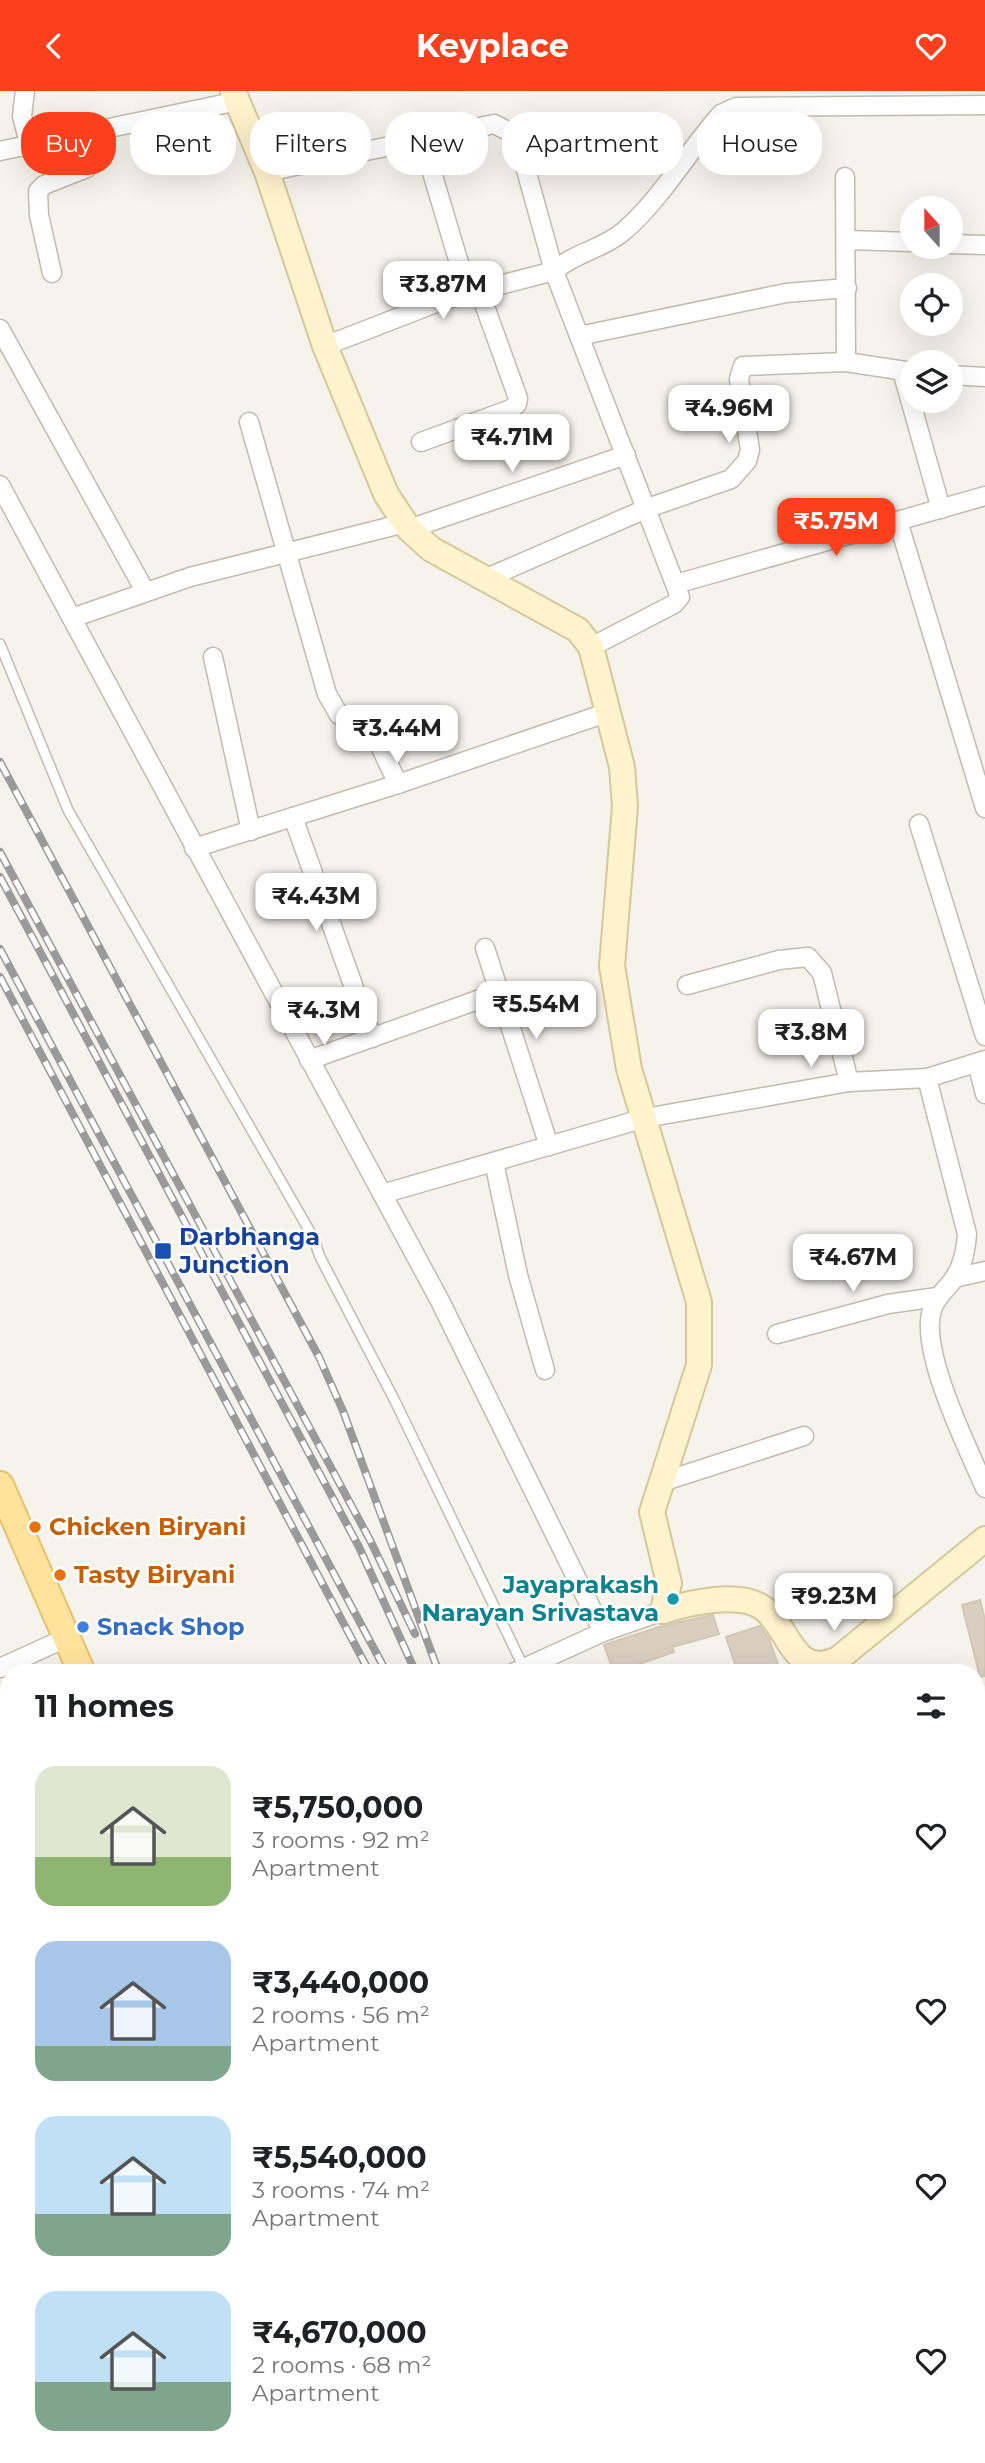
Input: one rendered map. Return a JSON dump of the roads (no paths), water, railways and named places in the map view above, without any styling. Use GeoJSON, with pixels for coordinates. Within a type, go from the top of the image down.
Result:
{"type":"FeatureCollection","features":[{"type":"Feature","properties":{"kind":"main road"},"geometry":{"type":"LineString","coordinates":[[235,96],[250,132]]}},
{"type":"Feature","properties":{"kind":"main road"},"geometry":{"type":"LineString","coordinates":[[268,175],[325,346],[386,494],[407,526],[431,549],[578,630],[591,647],[622,767],[625,806],[612,966],[629,1069],[692,1270],[700,1314],[699,1365],[652,1512],[669,1583],[663,1611],[691,1602],[746,1601],[762,1607],[777,1623],[806,1664]]}},
{"type":"Feature","properties":{"kind":"main road"},"geometry":{"type":"LineString","coordinates":[[0,1485],[78,1664]]}},
{"type":"Feature","properties":{"kind":"main road"},"geometry":{"type":"LineString","coordinates":[[827,1664],[838,1659],[985,1539]]}},
{"type":"Feature","properties":{"kind":"main road"},"geometry":{"type":"LineString","coordinates":[[669,1583],[691,1602]]}},
{"type":"Feature","properties":{"kind":"street"},"geometry":{"type":"LineString","coordinates":[[22,112],[25,91]]}},
{"type":"Feature","properties":{"kind":"street"},"geometry":{"type":"LineString","coordinates":[[116,125],[235,96]]}},
{"type":"Feature","properties":{"kind":"street"},"geometry":{"type":"LineString","coordinates":[[325,346],[474,292],[554,271],[622,232],[645,211],[721,114],[736,107],[985,105]]}},
{"type":"Feature","properties":{"kind":"street"},"geometry":{"type":"LineString","coordinates":[[488,125],[494,124],[514,134],[554,271],[648,508],[680,597],[674,604],[591,647]]}},
{"type":"Feature","properties":{"kind":"street"},"geometry":{"type":"LineString","coordinates":[[0,151],[21,145]]}},
{"type":"Feature","properties":{"kind":"street"},"geometry":{"type":"LineString","coordinates":[[52,273],[39,215],[38,191],[44,185],[69,175]]}},
{"type":"Feature","properties":{"kind":"street"},"geometry":{"type":"LineString","coordinates":[[421,442],[512,409],[518,398],[474,292],[434,175]]}},
{"type":"Feature","properties":{"kind":"street"},"geometry":{"type":"LineString","coordinates":[[845,177],[848,240],[846,362]]}},
{"type":"Feature","properties":{"kind":"street"},"geometry":{"type":"LineString","coordinates":[[848,240],[900,242]]}},
{"type":"Feature","properties":{"kind":"street"},"geometry":{"type":"LineString","coordinates":[[963,245],[985,246]]}},
{"type":"Feature","properties":{"kind":"street"},"geometry":{"type":"LineString","coordinates":[[579,336],[786,293],[847,288]]}},
{"type":"Feature","properties":{"kind":"street"},"geometry":{"type":"LineString","coordinates":[[0,329],[145,591]]}},
{"type":"Feature","properties":{"kind":"street"},"geometry":{"type":"LineString","coordinates":[[487,578],[648,508],[731,479],[740,471],[750,450],[739,379],[743,366],[846,362],[900,370]]}},
{"type":"Feature","properties":{"kind":"street"},"geometry":{"type":"LineString","coordinates":[[963,376],[985,377]]}},
{"type":"Feature","properties":{"kind":"street"},"geometry":{"type":"LineString","coordinates":[[917,413],[941,509]]}},
{"type":"Feature","properties":{"kind":"street"},"geometry":{"type":"LineString","coordinates":[[249,422],[266,486],[289,552],[327,694],[339,715],[369,723],[398,785]]}},
{"type":"Feature","properties":{"kind":"street"},"geometry":{"type":"LineString","coordinates":[[72,618],[145,591],[289,552],[407,526],[626,455]]}},
{"type":"Feature","properties":{"kind":"street"},"geometry":{"type":"LineString","coordinates":[[0,485],[440,1301],[603,1632]]}},
{"type":"Feature","properties":{"kind":"street"},"geometry":{"type":"LineString","coordinates":[[676,583],[985,496]]}},
{"type":"Feature","properties":{"kind":"street"},"geometry":{"type":"LineString","coordinates":[[898,521],[985,808]]}},
{"type":"Feature","properties":{"kind":"street"},"geometry":{"type":"LineString","coordinates":[[213,657],[251,831]]}},
{"type":"Feature","properties":{"kind":"street"},"geometry":{"type":"LineString","coordinates":[[194,848],[398,785],[609,712]]}},
{"type":"Feature","properties":{"kind":"street"},"geometry":{"type":"LineString","coordinates":[[293,817],[372,1038]]}},
{"type":"Feature","properties":{"kind":"street"},"geometry":{"type":"LineString","coordinates":[[919,824],[985,1036]]}},
{"type":"Feature","properties":{"kind":"street"},"geometry":{"type":"LineString","coordinates":[[485,948],[549,1146]]}},
{"type":"Feature","properties":{"kind":"street"},"geometry":{"type":"LineString","coordinates":[[687,985],[797,955],[808,957],[822,973],[849,1082]]}},
{"type":"Feature","properties":{"kind":"street"},"geometry":{"type":"LineString","coordinates":[[309,1060],[500,992]]}},
{"type":"Feature","properties":{"kind":"street"},"geometry":{"type":"LineString","coordinates":[[382,1194],[645,1118],[849,1082],[926,1078],[981,1061],[985,1094]]}},
{"type":"Feature","properties":{"kind":"street"},"geometry":{"type":"LineString","coordinates":[[926,1078],[967,1234],[965,1254],[954,1278],[937,1297],[930,1314],[936,1370],[985,1488]]}},
{"type":"Feature","properties":{"kind":"street"},"geometry":{"type":"LineString","coordinates":[[494,1162],[518,1275],[545,1370]]}},
{"type":"Feature","properties":{"kind":"street"},"geometry":{"type":"LineString","coordinates":[[954,1278],[985,1271]]}},
{"type":"Feature","properties":{"kind":"street"},"geometry":{"type":"LineString","coordinates":[[777,1333],[888,1304],[937,1297]]}},
{"type":"Feature","properties":{"kind":"street"},"geometry":{"type":"LineString","coordinates":[[662,1482],[804,1436]]}},
{"type":"Feature","properties":{"kind":"street"},"geometry":{"type":"LineString","coordinates":[[534,1664],[603,1632],[663,1611]]}},
{"type":"Feature","properties":{"kind":"street"},"geometry":{"type":"LineString","coordinates":[[9,1664],[66,1638]]}},
{"type":"Feature","properties":{"kind":"lane"},"geometry":{"type":"LineString","coordinates":[[0,644],[68,810],[313,1237],[320,1257],[395,1401],[516,1664]]}},
{"type":"Feature","properties":{"kind":"railway"},"geometry":{"type":"LineString","coordinates":[[0,762],[319,1357],[343,1411],[436,1664]]}},
{"type":"Feature","properties":{"kind":"railway"},"geometry":{"type":"LineString","coordinates":[[0,852],[371,1542],[415,1634]]}},
{"type":"Feature","properties":{"kind":"railway"},"geometry":{"type":"LineString","coordinates":[[0,877],[359,1547],[412,1664]]}},
{"type":"Feature","properties":{"kind":"railway"},"geometry":{"type":"LineString","coordinates":[[0,949],[382,1664]]}},
{"type":"Feature","properties":{"kind":"railway"},"geometry":{"type":"LineString","coordinates":[[0,977],[365,1664]]}},
{"type":"Feature","properties":{"kind":"place","name":"Darbhanga Junction"},"geometry":{"type":"Point","coordinates":[163,1251]}},
{"type":"Feature","properties":{"kind":"place","name":"Chicken Biryani"},"geometry":{"type":"Point","coordinates":[35,1527]}},
{"type":"Feature","properties":{"kind":"place","name":"Tasty Biryani"},"geometry":{"type":"Point","coordinates":[60,1575]}},
{"type":"Feature","properties":{"kind":"place","name":"Jayaprakash Narayan Srivastava"},"geometry":{"type":"Point","coordinates":[673,1599]}},
{"type":"Feature","properties":{"kind":"place","name":"Snack Shop"},"geometry":{"type":"Point","coordinates":[83,1627]}}]}
